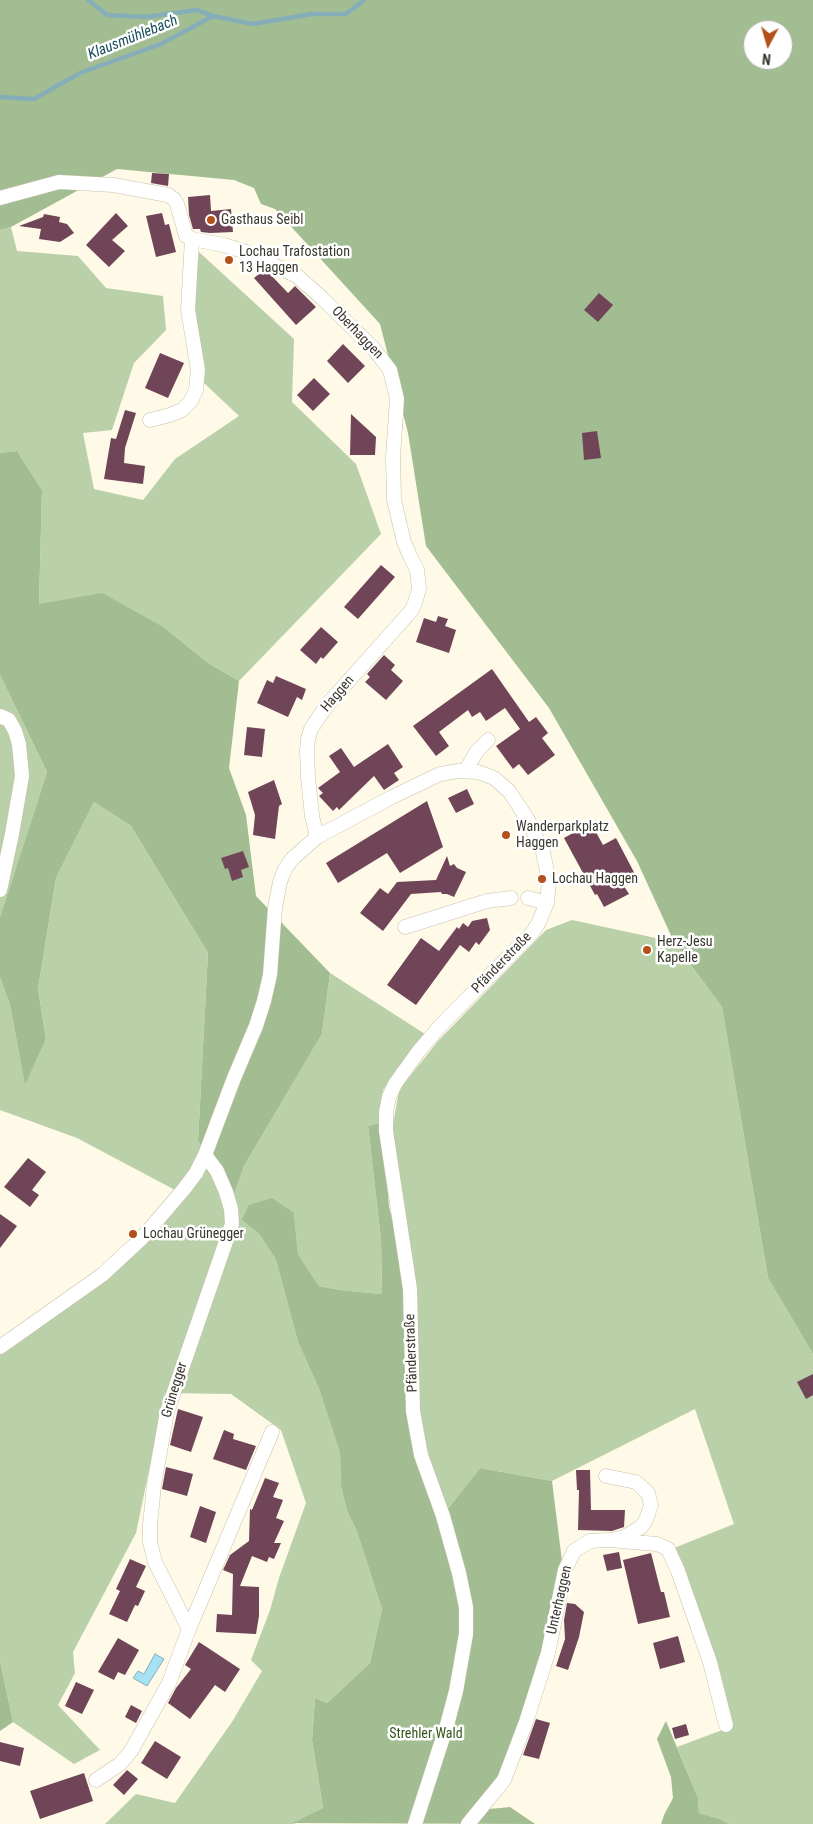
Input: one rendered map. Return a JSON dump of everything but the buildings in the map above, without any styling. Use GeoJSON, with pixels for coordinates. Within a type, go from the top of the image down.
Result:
{"type":"FeatureCollection","features":[{"type":"Feature","properties":{"kind":"street"},"geometry":{"type":"LineString","coordinates":[[0,198],[59,182],[113,185],[168,195],[174,199],[184,232],[186,236],[192,239],[188,310],[198,370],[196,390],[191,401],[182,410],[170,416],[150,420]]}},
{"type":"Feature","properties":{"kind":"street","name":"Oberhaggen"},"geometry":{"type":"LineString","coordinates":[[192,239],[233,248],[297,276],[322,298],[386,362],[396,387],[398,399],[392,483],[395,508],[410,556],[417,570]]}},
{"type":"Feature","properties":{"kind":"street","name":"Haggen"},"geometry":{"type":"LineString","coordinates":[[317,838],[312,816],[308,777],[307,751],[311,729],[327,705],[410,611],[415,603],[419,589],[417,570]]}},
{"type":"Feature","properties":{"kind":"street"},"geometry":{"type":"LineString","coordinates":[[0,716],[9,720],[15,731],[20,750],[22,776],[0,890]]}},
{"type":"Feature","properties":{"kind":"street"},"geometry":{"type":"LineString","coordinates":[[466,770],[477,751],[488,740]]}},
{"type":"Feature","properties":{"kind":"street","name":"Pfänderstraße"},"geometry":{"type":"LineString","coordinates":[[0,1347],[102,1275],[135,1244],[184,1189],[196,1172],[205,1155],[264,1001],[270,975],[275,908],[280,882],[285,869],[292,859],[317,838],[432,778],[450,772],[466,770],[478,772],[494,778],[509,791],[523,809],[543,852],[548,881],[547,903],[543,915],[532,933],[441,1025],[418,1052],[395,1084],[389,1097],[386,1112],[386,1131],[410,1289],[414,1411],[421,1455],[443,1516],[459,1573],[466,1607],[466,1634],[456,1690],[447,1725],[415,1824]]}},
{"type":"Feature","properties":{"kind":"street"},"geometry":{"type":"LineString","coordinates":[[405,927],[487,901],[511,898]]}},
{"type":"Feature","properties":{"kind":"street"},"geometry":{"type":"LineString","coordinates":[[528,898],[547,903]]}},
{"type":"Feature","properties":{"kind":"street","name":"Grünegger"},"geometry":{"type":"LineString","coordinates":[[190,1630],[155,1562],[150,1542],[150,1525],[156,1469],[167,1412],[232,1224],[231,1209],[226,1192],[217,1172],[205,1155]]}},
{"type":"Feature","properties":{"kind":"street"},"geometry":{"type":"LineString","coordinates":[[96,1780],[120,1764],[131,1751],[169,1683],[272,1432]]}},
{"type":"Feature","properties":{"kind":"street"},"geometry":{"type":"LineString","coordinates":[[606,1476],[636,1482],[643,1487],[650,1498],[651,1505],[646,1520],[641,1527],[624,1537],[609,1540]]}},
{"type":"Feature","properties":{"kind":"street","name":"Unterhaggen"},"geometry":{"type":"LineString","coordinates":[[468,1824],[504,1780],[526,1722],[548,1653],[568,1560],[574,1551],[590,1541],[609,1540],[657,1544],[668,1549],[678,1571],[710,1662],[726,1725]]}},
{"type":"Feature","properties":{"kind":"green space"},"geometry":{"type":"Polygon","coordinates":[[[0,0],[813,0],[813,1354],[768,1278],[722,1007],[674,942],[637,861],[549,708],[426,546],[408,433],[380,324],[275,209],[261,204],[254,188],[234,180],[117,169],[11,227],[0,230],[0,0]]]}},
{"type":"Feature","properties":{"kind":"green space"},"geometry":{"type":"Polygon","coordinates":[[[11,227],[17,251],[78,256],[106,288],[163,296],[166,330],[134,363],[112,430],[83,433],[94,489],[143,500],[175,459],[239,416],[204,383],[193,309],[199,252],[294,339],[292,402],[356,464],[381,534],[239,681],[208,663],[165,628],[39,604],[42,490],[17,451],[0,453],[0,230],[11,227]]]}},
{"type":"Feature","properties":{"kind":"green space"},"geometry":{"type":"Polygon","coordinates":[[[17,451],[42,490],[39,604],[102,593],[165,628],[208,663],[239,681],[229,768],[246,815],[256,896],[330,973],[322,1034],[244,1166],[234,1195],[198,1141],[208,953],[131,826],[94,802],[56,878],[38,989],[46,1039],[25,1085],[10,1005],[0,977],[0,917],[47,772],[0,675],[0,453],[17,451]]]}},
{"type":"Feature","properties":{"kind":"green space"},"geometry":{"type":"Polygon","coordinates":[[[0,675],[47,772],[0,917],[0,675]]]}},
{"type":"Feature","properties":{"kind":"green space"},"geometry":{"type":"Polygon","coordinates":[[[94,802],[131,826],[208,953],[198,1141],[234,1195],[244,1166],[322,1034],[330,973],[425,1034],[383,1090],[382,1122],[368,1126],[381,1239],[382,1294],[319,1286],[298,1254],[294,1213],[242,1220],[260,1235],[276,1260],[298,1342],[319,1389],[340,1453],[341,1486],[347,1511],[356,1529],[382,1609],[370,1663],[327,1703],[315,1698],[312,1740],[323,1808],[294,1824],[105,1824],[136,1794],[175,1803],[232,1722],[262,1671],[251,1660],[306,1503],[281,1430],[231,1394],[165,1393],[136,1533],[73,1652],[75,1673],[58,1705],[100,1750],[74,1764],[13,1722],[0,1661],[0,1354],[99,1286],[154,1235],[177,1191],[77,1138],[0,1110],[0,977],[10,1005],[25,1084],[46,1039],[38,989],[56,878],[94,802]]]}},
{"type":"Feature","properties":{"kind":"green space"},"geometry":{"type":"Polygon","coordinates":[[[572,920],[674,942],[722,1007],[768,1278],[813,1354],[813,1824],[729,1824],[720,1819],[699,1813],[698,1798],[677,1747],[733,1726],[674,1548],[734,1524],[695,1409],[552,1481],[480,1468],[447,1510],[427,1455],[420,1413],[416,1284],[392,1131],[399,1090],[438,1041],[546,930],[572,920]]]}},
{"type":"Feature","properties":{"kind":"green space","name":"Strehler Wald"},"geometry":{"type":"Polygon","coordinates":[[[382,1122],[389,1207],[410,1289],[414,1411],[443,1515],[480,1468],[552,1481],[564,1577],[504,1780],[479,1810],[510,1807],[535,1824],[293,1823],[323,1808],[312,1740],[315,1698],[327,1703],[370,1663],[382,1609],[356,1529],[347,1511],[341,1486],[340,1453],[319,1389],[298,1342],[276,1260],[260,1235],[242,1220],[249,1205],[272,1198],[294,1213],[298,1254],[319,1286],[382,1294],[381,1239],[368,1126],[382,1122]]]}},
{"type":"Feature","properties":{"kind":"green space"},"geometry":{"type":"Polygon","coordinates":[[[0,1661],[13,1722],[0,1731],[0,1661]]]}},
{"type":"Feature","properties":{"kind":"green space"},"geometry":{"type":"Polygon","coordinates":[[[666,1721],[698,1798],[699,1813],[720,1819],[729,1824],[661,1824],[673,1798],[671,1777],[657,1739],[666,1721]]]}},
{"type":"Feature","properties":{"kind":"water"},"geometry":{"type":"Polygon","coordinates":[[[155,1654],[164,1659],[147,1686],[133,1678],[138,1671],[144,1674],[155,1654]]]}},
{"type":"Feature","properties":{"kind":"waterway"},"geometry":{"type":"LineString","coordinates":[[88,0],[107,15],[146,17],[197,10],[213,16]]}},
{"type":"Feature","properties":{"kind":"waterway","name":"Klausmühlebach"},"geometry":{"type":"LineString","coordinates":[[0,97],[34,99],[80,73],[161,44],[213,16],[253,24],[312,14],[346,14],[364,0]]}},
{"type":"Feature","properties":{"kind":"place","name":"Gasthaus Seibl"},"geometry":{"type":"Point","coordinates":[211,220]}},
{"type":"Feature","properties":{"kind":"place","name":"Lochau Trafostation 13 Haggen"},"geometry":{"type":"Point","coordinates":[229,260]}},
{"type":"Feature","properties":{"kind":"place","name":"Wanderparkplatz Haggen"},"geometry":{"type":"Point","coordinates":[506,835]}},
{"type":"Feature","properties":{"kind":"place","name":"Lochau Haggen"},"geometry":{"type":"Point","coordinates":[542,879]}},
{"type":"Feature","properties":{"kind":"place","name":"Herz-Jesu Kapelle"},"geometry":{"type":"Point","coordinates":[647,950]}},
{"type":"Feature","properties":{"kind":"place","name":"Lochau Grünegger"},"geometry":{"type":"Point","coordinates":[133,1234]}}]}
